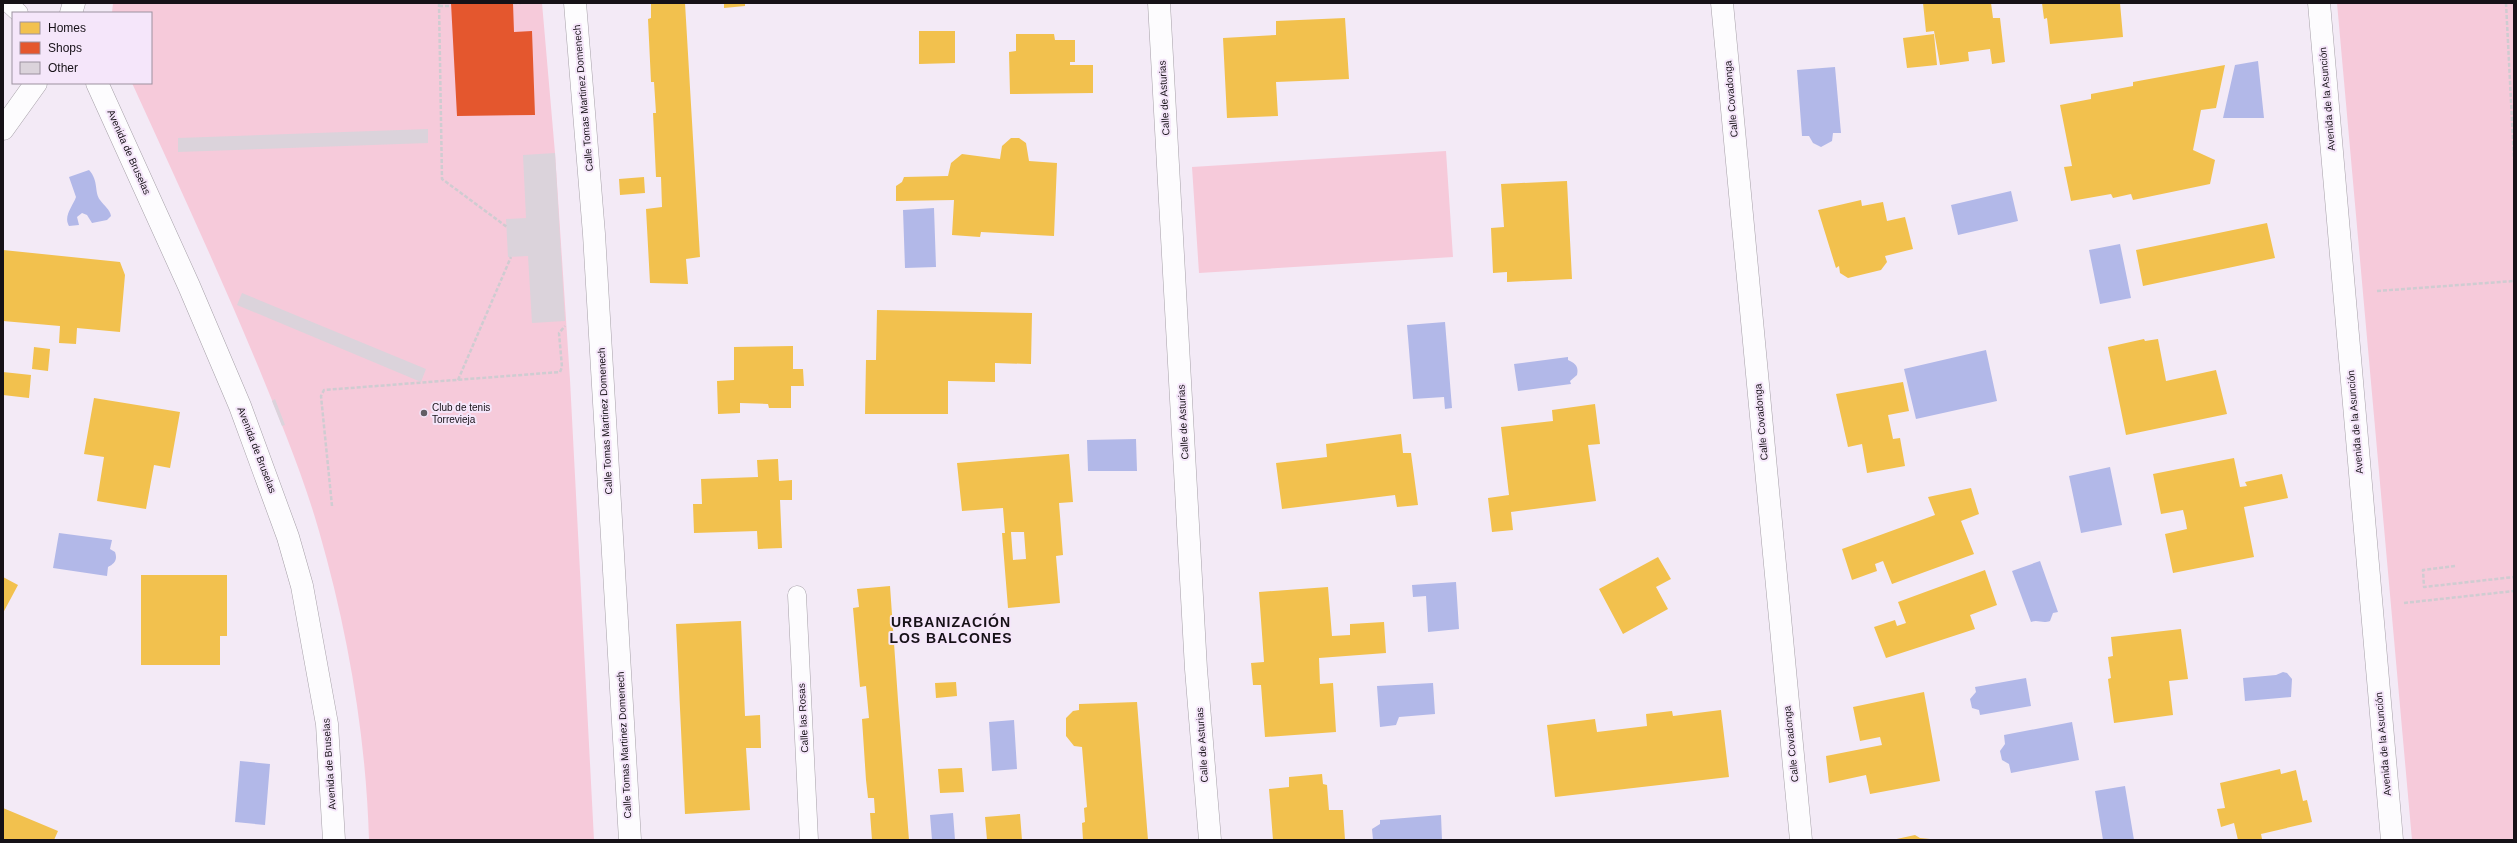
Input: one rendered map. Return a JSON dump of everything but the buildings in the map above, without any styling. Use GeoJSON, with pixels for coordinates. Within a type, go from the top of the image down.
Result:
{"type":"FeatureCollection","features":[{"type":"Feature","properties":{"kind":"street","name":"Calle Tomas Martinez Domenech"},"geometry":{"type":"LineString","coordinates":[[575,3],[594,234],[630,840]]}},
{"type":"Feature","properties":{"kind":"street","name":"Calle de Asturias"},"geometry":{"type":"LineString","coordinates":[[1159,3],[1196,669],[1210,840]]}},
{"type":"Feature","properties":{"kind":"street","name":"Calle Covadonga"},"geometry":{"type":"LineString","coordinates":[[1722,3],[1801,840]]}},
{"type":"Feature","properties":{"kind":"street","name":"Avenida de la Asunción"},"geometry":{"type":"LineString","coordinates":[[2319,3],[2392,840]]}},
{"type":"Feature","properties":{"kind":"street"},"geometry":{"type":"LineString","coordinates":[[3,129],[35,84]]}},
{"type":"Feature","properties":{"kind":"street","name":"Avenida de Bruselas"},"geometry":{"type":"LineString","coordinates":[[97,84],[189,286],[240,406],[288,537],[302,586],[327,724],[334,840]]}},
{"type":"Feature","properties":{"kind":"lane"},"geometry":{"type":"LineString","coordinates":[[8,3],[18,12]]}},
{"type":"Feature","properties":{"kind":"lane","name":"Calle las Rosas"},"geometry":{"type":"LineString","coordinates":[[797,595],[809,840]]}},
{"type":"Feature","properties":{"kind":"path"},"geometry":{"type":"LineString","coordinates":[[513,3],[521,3]]}},
{"type":"Feature","properties":{"kind":"path"},"geometry":{"type":"LineString","coordinates":[[2506,3],[2514,160]]}},
{"type":"Feature","properties":{"kind":"path"},"geometry":{"type":"LineString","coordinates":[[452,6],[439,5],[442,180],[507,227]]}},
{"type":"Feature","properties":{"kind":"path"},"geometry":{"type":"LineString","coordinates":[[458,380],[511,257]]}},
{"type":"Feature","properties":{"kind":"path"},"geometry":{"type":"LineString","coordinates":[[2371,292],[2514,281]]}},
{"type":"Feature","properties":{"kind":"path"},"geometry":{"type":"LineString","coordinates":[[332,506],[321,396],[324,390],[560,372],[562,366],[559,333],[562,328],[569,326]]}},
{"type":"Feature","properties":{"kind":"path"},"geometry":{"type":"LineString","coordinates":[[2455,566],[2423,570],[2424,587],[2514,577]]}},
{"type":"Feature","properties":{"kind":"path"},"geometry":{"type":"LineString","coordinates":[[2397,603],[2514,591]]}},
{"type":"Feature","properties":{"kind":"shaded area","name":"Club de tenis Torrevieja"},"geometry":{"type":"Polygon","coordinates":[[[113,3],[542,3],[555,153],[570,380],[594,840],[369,840],[364,762],[354,684],[339,607],[313,510],[291,448],[243,330],[132,84],[152,84],[152,12],[112,12],[113,3]]]}},
{"type":"Feature","properties":{"kind":"shaded area"},"geometry":{"type":"Polygon","coordinates":[[[2337,3],[2514,3],[2514,840],[2412,840],[2337,3]]]}},
{"type":"Feature","properties":{"kind":"shaded area"},"geometry":{"type":"Polygon","coordinates":[[[1446,151],[1453,257],[1199,273],[1192,167],[1446,151]]]}},
{"type":"Feature","properties":{"kind":"water"},"geometry":{"type":"Polygon","coordinates":[[[2258,61],[2264,118],[2223,118],[2235,65],[2258,61]]]}},
{"type":"Feature","properties":{"kind":"water"},"geometry":{"type":"Polygon","coordinates":[[[1835,67],[1841,133],[1833,133],[1832,141],[1821,147],[1813,143],[1809,136],[1802,136],[1797,70],[1835,67]]]}},
{"type":"Feature","properties":{"kind":"water"},"geometry":{"type":"Polygon","coordinates":[[[89,170],[94,178],[98,197],[108,209],[111,216],[107,220],[92,223],[87,215],[82,213],[77,217],[79,225],[69,226],[67,219],[76,197],[69,177],[89,170]]]}},
{"type":"Feature","properties":{"kind":"water"},"geometry":{"type":"Polygon","coordinates":[[[2011,191],[2018,221],[1958,235],[1951,205],[2011,191]]]}},
{"type":"Feature","properties":{"kind":"water"},"geometry":{"type":"Polygon","coordinates":[[[934,208],[936,267],[905,268],[903,210],[934,208]]]}},
{"type":"Feature","properties":{"kind":"water"},"geometry":{"type":"Polygon","coordinates":[[[2120,244],[2131,298],[2100,304],[2089,250],[2120,244]]]}},
{"type":"Feature","properties":{"kind":"water"},"geometry":{"type":"Polygon","coordinates":[[[1445,322],[1452,408],[1445,409],[1444,397],[1413,399],[1407,325],[1445,322]]]}},
{"type":"Feature","properties":{"kind":"water"},"geometry":{"type":"Polygon","coordinates":[[[1986,350],[1997,401],[1916,419],[1904,369],[1986,350]]]}},
{"type":"Feature","properties":{"kind":"water"},"geometry":{"type":"Polygon","coordinates":[[[1568,357],[1568,360],[1577,367],[1577,375],[1570,381],[1571,384],[1518,391],[1514,364],[1568,357]]]}},
{"type":"Feature","properties":{"kind":"water"},"geometry":{"type":"Polygon","coordinates":[[[1136,439],[1137,471],[1088,471],[1087,440],[1136,439]]]}},
{"type":"Feature","properties":{"kind":"water"},"geometry":{"type":"Polygon","coordinates":[[[2110,467],[2122,525],[2081,533],[2069,476],[2110,467]]]}},
{"type":"Feature","properties":{"kind":"water"},"geometry":{"type":"Polygon","coordinates":[[[59,533],[112,540],[110,549],[115,552],[116,559],[114,563],[108,567],[107,576],[53,568],[59,533]]]}},
{"type":"Feature","properties":{"kind":"water"},"geometry":{"type":"Polygon","coordinates":[[[2040,561],[2058,612],[2053,613],[2050,621],[2031,622],[2012,571],[2040,561]]]}},
{"type":"Feature","properties":{"kind":"water"},"geometry":{"type":"Polygon","coordinates":[[[1456,582],[1459,629],[1428,632],[1426,596],[1413,597],[1412,585],[1456,582]]]}},
{"type":"Feature","properties":{"kind":"water"},"geometry":{"type":"Polygon","coordinates":[[[2283,672],[2287,673],[2292,679],[2291,697],[2245,701],[2243,678],[2276,675],[2283,672]]]}},
{"type":"Feature","properties":{"kind":"water"},"geometry":{"type":"Polygon","coordinates":[[[2026,678],[2031,706],[1980,715],[1979,710],[1972,708],[1970,699],[1976,692],[1975,687],[2026,678]]]}},
{"type":"Feature","properties":{"kind":"water"},"geometry":{"type":"Polygon","coordinates":[[[1433,683],[1435,714],[1399,717],[1396,725],[1380,727],[1377,686],[1433,683]]]}},
{"type":"Feature","properties":{"kind":"water"},"geometry":{"type":"Polygon","coordinates":[[[1014,720],[1017,769],[992,771],[989,722],[1014,720]]]}},
{"type":"Feature","properties":{"kind":"water"},"geometry":{"type":"Polygon","coordinates":[[[2072,722],[2079,760],[2011,773],[2009,764],[2002,760],[2000,751],[2005,744],[2004,735],[2072,722]]]}},
{"type":"Feature","properties":{"kind":"water"},"geometry":{"type":"Polygon","coordinates":[[[240,761],[270,764],[265,825],[235,822],[240,761]]]}},
{"type":"Feature","properties":{"kind":"water"},"geometry":{"type":"Polygon","coordinates":[[[2125,786],[2134,840],[2103,840],[2095,791],[2125,786]]]}},
{"type":"Feature","properties":{"kind":"water"},"geometry":{"type":"Polygon","coordinates":[[[953,813],[955,840],[932,840],[930,815],[953,813]]]}},
{"type":"Feature","properties":{"kind":"water"},"geometry":{"type":"Polygon","coordinates":[[[1441,815],[1442,840],[1373,840],[1372,829],[1380,824],[1380,820],[1441,815]]]}},
{"type":"Feature","properties":{"kind":"place","name":"Club de tenis Torrevieja"},"geometry":{"type":"Point","coordinates":[424,413]}},
{"type":"Feature","properties":{"kind":"district","name":"URBANIZACIÓN LOS BALCONES"},"geometry":{"type":"Point","coordinates":[951,630]}}]}
